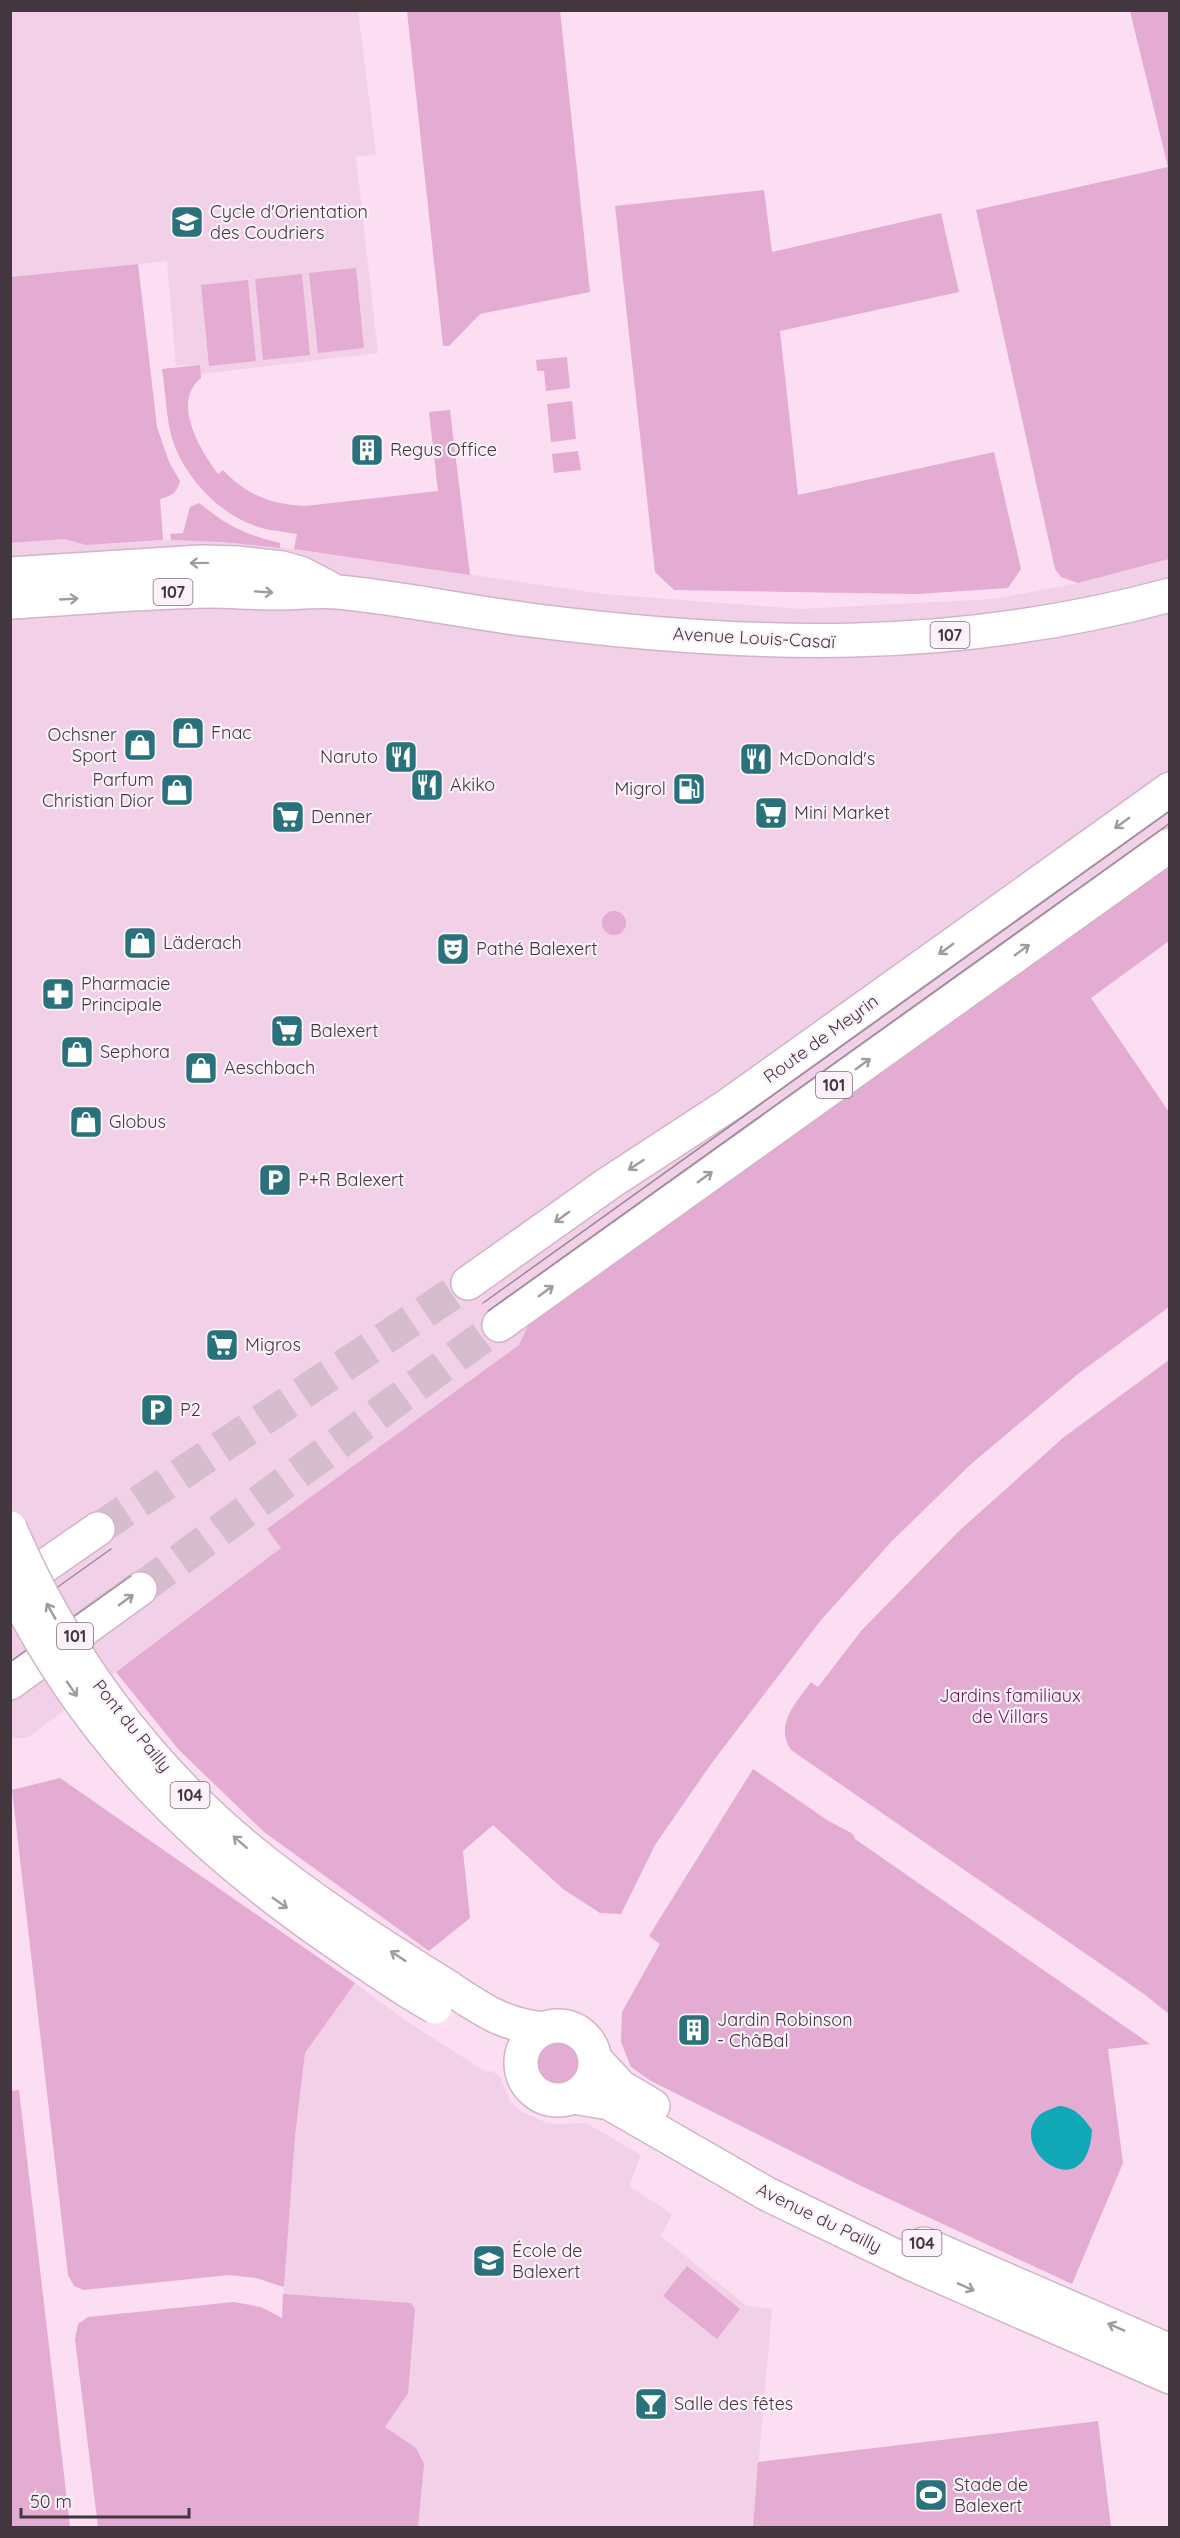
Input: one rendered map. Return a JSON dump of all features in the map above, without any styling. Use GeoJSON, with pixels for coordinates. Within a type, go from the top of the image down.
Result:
{"type":"FeatureCollection","features":[{"type":"Feature","properties":{"kind":"main road","name":"Avenue Louis-Casaï"},"geometry":{"type":"LineString","coordinates":[[10,574],[201,562],[238,563],[282,568],[300,573],[336,591]]}},
{"type":"Feature","properties":{"kind":"main road","name":"Avenue Louis-Casaï"},"geometry":{"type":"LineString","coordinates":[[10,602],[189,591],[336,591],[532,620],[637,632],[731,640],[819,642],[912,638],[992,631],[1075,617],[1170,595]]}},
{"type":"Feature","properties":{"kind":"main road","name":"Route de Meyrin"},"geometry":{"type":"LineString","coordinates":[[468,1283],[609,1183],[730,1104],[1170,789]]}},
{"type":"Feature","properties":{"kind":"main road","name":"101"},"geometry":{"type":"LineString","coordinates":[[499,1325],[1170,845]]}},
{"type":"Feature","properties":{"kind":"main road","name":"Pont du Pailly"},"geometry":{"type":"LineString","coordinates":[[10,1528],[41,1593],[89,1673],[146,1748],[177,1782],[211,1815],[282,1876],[441,1997]]}},
{"type":"Feature","properties":{"kind":"main road"},"geometry":{"type":"LineString","coordinates":[[10,1590],[98,1529]]}},
{"type":"Feature","properties":{"kind":"main road","name":"Pont du Pailly"},"geometry":{"type":"LineString","coordinates":[[10,1584],[44,1646],[81,1702],[128,1763],[174,1812],[230,1865],[387,1977],[441,1997]]}},
{"type":"Feature","properties":{"kind":"main road","name":"101"},"geometry":{"type":"LineString","coordinates":[[10,1683],[141,1589]]}},
{"type":"Feature","properties":{"kind":"main road","name":"104"},"geometry":{"type":"LineString","coordinates":[[441,1997],[521,2026],[544,2029]]}},
{"type":"Feature","properties":{"kind":"main road","name":"104"},"geometry":{"type":"LineString","coordinates":[[441,1997],[521,2060]]}},
{"type":"Feature","properties":{"kind":"main road"},"geometry":{"type":"LineString","coordinates":[[565,2026],[576,2031],[586,2038],[595,2059],[590,2081],[583,2090],[573,2097],[561,2100],[548,2099],[537,2093],[527,2084],[522,2073],[521,2060],[528,2041],[544,2029],[565,2026]]}},
{"type":"Feature","properties":{"kind":"main road","name":"Avenue du Pailly"},"geometry":{"type":"LineString","coordinates":[[595,2059],[621,2087],[748,2160],[884,2226],[1170,2351]]}},
{"type":"Feature","properties":{"kind":"main road","name":"Avenue du Pailly"},"geometry":{"type":"LineString","coordinates":[[573,2097],[609,2103],[767,2194],[912,2264],[1170,2377]]}},
{"type":"Feature","properties":{"kind":"shaded area","name":"Cycle d'Orientation des Coudriers"},"geometry":{"type":"Polygon","coordinates":[[[11,11],[358,11],[376,154],[356,157],[378,353],[200,374],[199,365],[176,366],[167,261],[11,277],[11,11]]]}},
{"type":"Feature","properties":{"kind":"shaded area"},"geometry":{"type":"Polygon","coordinates":[[[65,539],[86,545],[171,540],[222,542],[294,549],[603,594],[801,609],[993,599],[1078,583],[1169,559],[1169,859],[534,1313],[519,1345],[268,1529],[281,1548],[27,1738],[11,1738],[11,543],[65,539]]]}},
{"type":"Feature","properties":{"kind":"shaded area","name":"École de Balexert"},"geometry":{"type":"Polygon","coordinates":[[[355,1983],[405,2020],[486,2072],[492,2071],[500,2077],[510,2101],[520,2111],[545,2122],[586,2123],[641,2155],[629,2186],[672,2214],[661,2236],[745,2305],[772,2309],[753,2527],[378,2527],[280,2460],[284,2287],[295,2137],[305,2053],[355,1983]]]}},
{"type":"Feature","properties":{"kind":"green space"},"geometry":{"type":"Polygon","coordinates":[[[407,11],[560,11],[590,292],[480,314],[449,346],[443,346],[407,11]]]}},
{"type":"Feature","properties":{"kind":"green space"},"geometry":{"type":"Polygon","coordinates":[[[1130,11],[1169,11],[1169,559],[1078,583],[1061,577],[1055,569],[976,210],[1168,167],[1130,11]]]}},
{"type":"Feature","properties":{"kind":"green space"},"geometry":{"type":"Polygon","coordinates":[[[764,190],[772,252],[941,213],[959,292],[780,331],[798,495],[994,452],[1021,569],[1008,588],[917,594],[674,590],[655,572],[615,206],[764,190]]]}},
{"type":"Feature","properties":{"kind":"green space"},"geometry":{"type":"Polygon","coordinates":[[[138,264],[157,427],[169,462],[180,481],[173,493],[160,499],[163,540],[86,545],[65,539],[11,543],[11,277],[138,264]]]}},
{"type":"Feature","properties":{"kind":"green space"},"geometry":{"type":"Polygon","coordinates":[[[356,268],[364,348],[318,353],[309,273],[356,268]]]}},
{"type":"Feature","properties":{"kind":"green space"},"geometry":{"type":"Polygon","coordinates":[[[302,274],[310,355],[263,360],[255,279],[302,274]]]}},
{"type":"Feature","properties":{"kind":"green space"},"geometry":{"type":"Polygon","coordinates":[[[248,280],[256,361],[209,366],[201,285],[248,280]]]}},
{"type":"Feature","properties":{"kind":"green space"},"geometry":{"type":"Polygon","coordinates":[[[567,357],[570,388],[546,391],[544,371],[537,371],[536,360],[567,357]]]}},
{"type":"Feature","properties":{"kind":"green space"},"geometry":{"type":"Polygon","coordinates":[[[200,365],[201,378],[192,388],[188,400],[188,413],[204,452],[218,474],[223,470],[250,492],[281,503],[305,506],[438,491],[429,412],[450,410],[470,575],[294,549],[297,534],[250,524],[223,508],[200,487],[190,474],[175,447],[168,419],[162,369],[200,365]]]}},
{"type":"Feature","properties":{"kind":"green space"},"geometry":{"type":"Polygon","coordinates":[[[572,401],[576,439],[551,442],[547,404],[572,401]]]}},
{"type":"Feature","properties":{"kind":"green space"},"geometry":{"type":"Polygon","coordinates":[[[578,451],[581,470],[554,473],[552,454],[578,451]]]}},
{"type":"Feature","properties":{"kind":"green space"},"geometry":{"type":"Polygon","coordinates":[[[199,503],[236,528],[280,543],[280,548],[171,540],[170,534],[183,533],[190,507],[199,503]]]}},
{"type":"Feature","properties":{"kind":"green space"},"geometry":{"type":"Polygon","coordinates":[[[1169,859],[1169,941],[1091,998],[1169,1112],[1169,1307],[1078,1374],[970,1465],[892,1541],[821,1620],[711,1764],[655,1845],[621,1914],[600,1913],[563,1889],[493,1825],[463,1851],[470,1918],[429,1951],[264,1832],[178,1749],[116,1672],[281,1548],[267,1529],[519,1345],[534,1313],[1169,859]]]}},
{"type":"Feature","properties":{"kind":"green space"},"geometry":{"type":"Polygon","coordinates":[[[614,911],[619,912],[625,918],[625,928],[619,934],[614,935],[609,934],[603,928],[602,923],[603,918],[609,912],[614,911]]]}},
{"type":"Feature","properties":{"kind":"green space","name":"Jardins familiaux de Villars"},"geometry":{"type":"Polygon","coordinates":[[[1169,1360],[1170,2014],[791,1750],[786,1741],[785,1732],[789,1714],[811,1682],[818,1687],[861,1631],[960,1530],[1064,1437],[1169,1360]]]}},
{"type":"Feature","properties":{"kind":"green space"},"geometry":{"type":"Polygon","coordinates":[[[753,1769],[827,1820],[853,1834],[855,1839],[1150,2044],[1108,2049],[1123,2163],[1072,2284],[857,2184],[651,2081],[631,2067],[621,2042],[622,2012],[660,1944],[649,1936],[753,1769]]]}},
{"type":"Feature","properties":{"kind":"green space"},"geometry":{"type":"Polygon","coordinates":[[[60,1778],[355,1983],[305,2053],[295,2137],[284,2287],[256,2278],[229,2275],[84,2290],[74,2286],[68,2275],[12,1790],[60,1778]]]}},
{"type":"Feature","properties":{"kind":"green space"},"geometry":{"type":"Polygon","coordinates":[[[558,2043],[573,2049],[579,2064],[573,2079],[558,2085],[543,2079],[537,2064],[543,2049],[558,2043]]]}},
{"type":"Feature","properties":{"kind":"green space"},"geometry":{"type":"Polygon","coordinates":[[[19,2090],[70,2527],[11,2527],[10,2091],[19,2090]]]}},
{"type":"Feature","properties":{"kind":"green space"},"geometry":{"type":"Polygon","coordinates":[[[687,2266],[740,2309],[717,2339],[663,2296],[687,2266]]]}},
{"type":"Feature","properties":{"kind":"green space"},"geometry":{"type":"Polygon","coordinates":[[[283,2294],[411,2303],[415,2309],[408,2393],[385,2427],[416,2448],[424,2464],[418,2527],[98,2527],[75,2339],[78,2324],[88,2317],[234,2302],[261,2307],[282,2318],[283,2294]]]}},
{"type":"Feature","properties":{"kind":"green space","name":"Stade de Balexert"},"geometry":{"type":"Polygon","coordinates":[[[1098,2421],[1111,2527],[753,2527],[758,2462],[1098,2421]]]}},
{"type":"Feature","properties":{"kind":"water"},"geometry":{"type":"Polygon","coordinates":[[[1059,2106],[1070,2108],[1086,2121],[1092,2130],[1087,2154],[1076,2167],[1063,2170],[1050,2165],[1038,2154],[1032,2141],[1032,2126],[1042,2113],[1059,2106]]]}},
{"type":"Feature","properties":{"kind":"tunnel"},"geometry":{"type":"LineString","coordinates":[[98,1529],[468,1283]]}},
{"type":"Feature","properties":{"kind":"tunnel"},"geometry":{"type":"LineString","coordinates":[[140,1589],[499,1325]]}},
{"type":"Feature","properties":{"kind":"tram line"},"geometry":{"type":"LineString","coordinates":[[483,1303],[1170,811]]}},
{"type":"Feature","properties":{"kind":"tram line"},"geometry":{"type":"LineString","coordinates":[[488,1311],[1170,823]]}},
{"type":"Feature","properties":{"kind":"tram line"},"geometry":{"type":"LineString","coordinates":[[10,1621],[111,1549]]}},
{"type":"Feature","properties":{"kind":"tram line"},"geometry":{"type":"LineString","coordinates":[[10,1662],[131,1576]]}},
{"type":"Feature","properties":{"kind":"place","name":"Cycle d'Orientation des Coudriers"},"geometry":{"type":"Point","coordinates":[187,222]}},
{"type":"Feature","properties":{"kind":"place","name":"Regus Office"},"geometry":{"type":"Point","coordinates":[367,450]}},
{"type":"Feature","properties":{"kind":"place","name":"Fnac"},"geometry":{"type":"Point","coordinates":[188,733]}},
{"type":"Feature","properties":{"kind":"place","name":"Ochsner Sport"},"geometry":{"type":"Point","coordinates":[140,745]}},
{"type":"Feature","properties":{"kind":"place","name":"Naruto"},"geometry":{"type":"Point","coordinates":[401,757]}},
{"type":"Feature","properties":{"kind":"place","name":"McDonald's"},"geometry":{"type":"Point","coordinates":[756,759]}},
{"type":"Feature","properties":{"kind":"place","name":"Akiko"},"geometry":{"type":"Point","coordinates":[427,785]}},
{"type":"Feature","properties":{"kind":"place","name":"Migrol"},"geometry":{"type":"Point","coordinates":[689,789]}},
{"type":"Feature","properties":{"kind":"place","name":"Parfum Christian Dior"},"geometry":{"type":"Point","coordinates":[177,790]}},
{"type":"Feature","properties":{"kind":"place","name":"Mini Market"},"geometry":{"type":"Point","coordinates":[771,813]}},
{"type":"Feature","properties":{"kind":"place","name":"Denner"},"geometry":{"type":"Point","coordinates":[288,817]}},
{"type":"Feature","properties":{"kind":"place","name":"Läderach"},"geometry":{"type":"Point","coordinates":[140,943]}},
{"type":"Feature","properties":{"kind":"place","name":"Pathé Balexert"},"geometry":{"type":"Point","coordinates":[453,949]}},
{"type":"Feature","properties":{"kind":"place","name":"Pharmacie Principale"},"geometry":{"type":"Point","coordinates":[58,994]}},
{"type":"Feature","properties":{"kind":"place","name":"Balexert"},"geometry":{"type":"Point","coordinates":[287,1031]}},
{"type":"Feature","properties":{"kind":"place","name":"Sephora"},"geometry":{"type":"Point","coordinates":[77,1052]}},
{"type":"Feature","properties":{"kind":"place","name":"Aeschbach"},"geometry":{"type":"Point","coordinates":[201,1068]}},
{"type":"Feature","properties":{"kind":"place","name":"Globus"},"geometry":{"type":"Point","coordinates":[86,1122]}},
{"type":"Feature","properties":{"kind":"place","name":"P+R Balexert"},"geometry":{"type":"Point","coordinates":[275,1180]}},
{"type":"Feature","properties":{"kind":"place","name":"Migros"},"geometry":{"type":"Point","coordinates":[222,1345]}},
{"type":"Feature","properties":{"kind":"place","name":"P2"},"geometry":{"type":"Point","coordinates":[157,1410]}},
{"type":"Feature","properties":{"kind":"place","name":"Jardin Robinson - ChâBal"},"geometry":{"type":"Point","coordinates":[694,2030]}},
{"type":"Feature","properties":{"kind":"place","name":"École de Balexert"},"geometry":{"type":"Point","coordinates":[489,2261]}},
{"type":"Feature","properties":{"kind":"place","name":"Salle des fêtes"},"geometry":{"type":"Point","coordinates":[651,2404]}},
{"type":"Feature","properties":{"kind":"place","name":"Stade de Balexert"},"geometry":{"type":"Point","coordinates":[931,2495]}}]}
